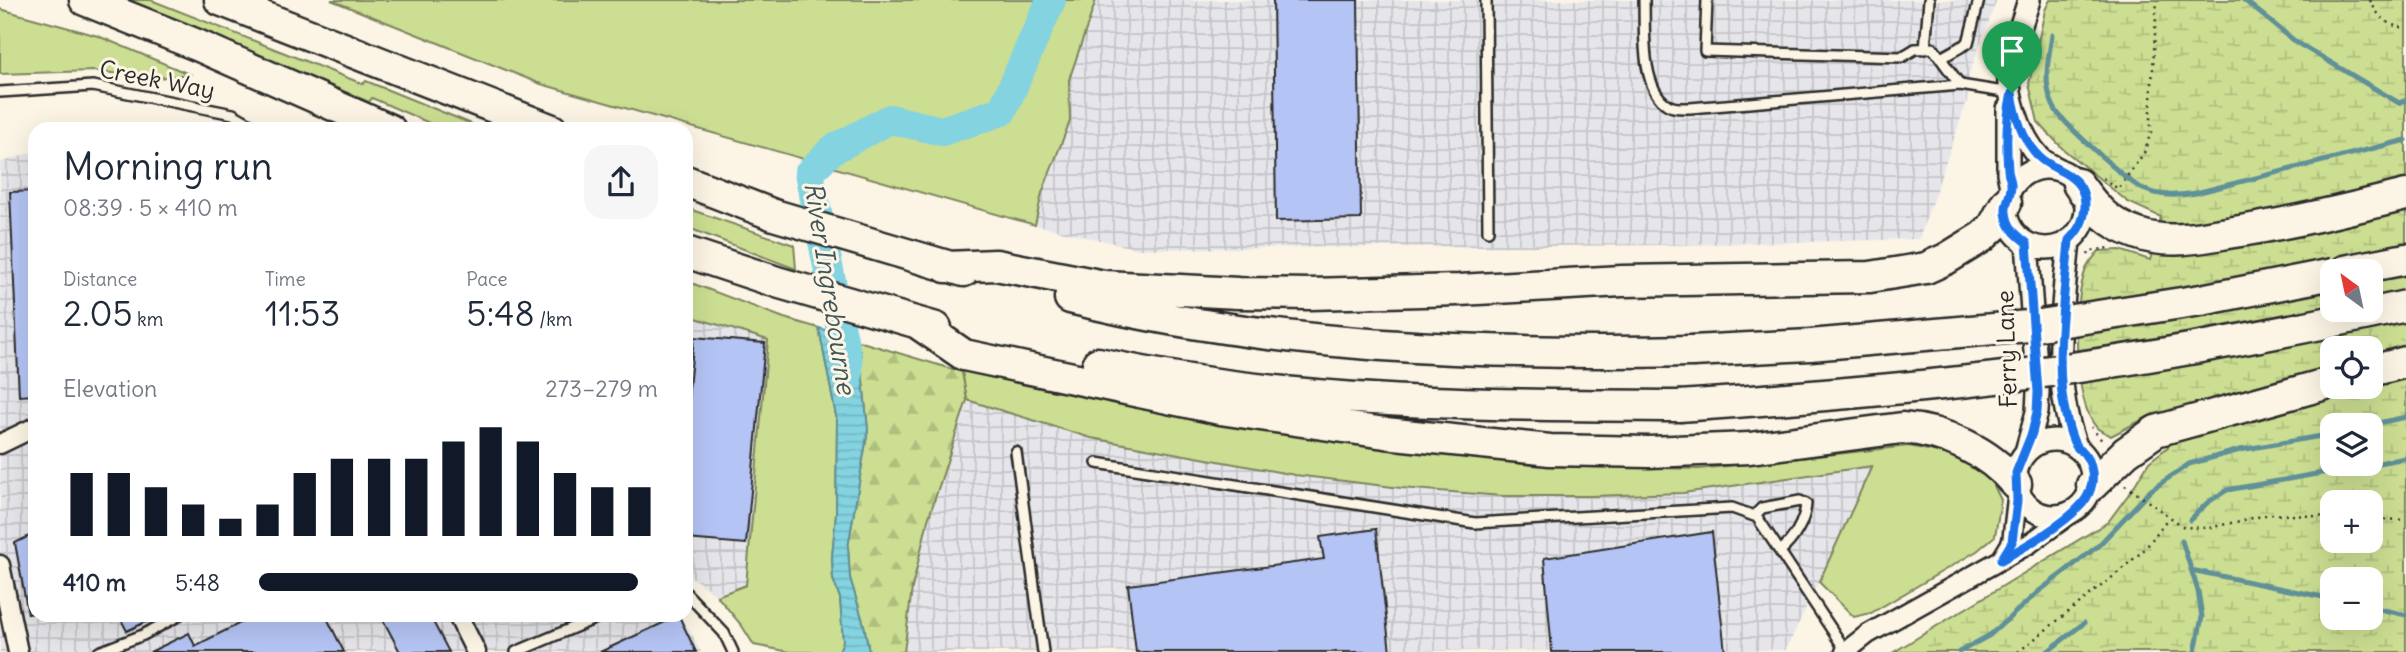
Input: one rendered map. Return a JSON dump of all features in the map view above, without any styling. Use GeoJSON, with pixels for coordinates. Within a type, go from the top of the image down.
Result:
{"type":"FeatureCollection","features":[{"type":"Feature","properties":{"kind":"highway"},"geometry":{"type":"LineString","coordinates":[[85,0],[197,45],[372,122]]}},
{"type":"Feature","properties":{"kind":"highway"},"geometry":{"type":"LineString","coordinates":[[220,0],[532,122]]}},
{"type":"Feature","properties":{"kind":"highway"},"geometry":{"type":"LineString","coordinates":[[2078,176],[2100,213],[2137,234],[2173,240],[2287,224],[2406,195]]}},
{"type":"Feature","properties":{"kind":"highway"},"geometry":{"type":"LineString","coordinates":[[693,184],[774,215],[946,267],[1132,313],[1322,340],[1510,351],[1692,351],[1810,345],[2040,325],[2201,300],[2320,277]]}},
{"type":"Feature","properties":{"kind":"highway"},"geometry":{"type":"LineString","coordinates":[[946,267],[996,265],[1104,286],[1310,294],[1459,290],[1622,281],[1870,277],[1926,268],[1955,254],[1993,227],[2009,195]]}},
{"type":"Feature","properties":{"kind":"highway"},"geometry":{"type":"LineString","coordinates":[[693,253],[780,283],[908,321],[1118,368],[1221,384],[1327,396],[1497,405],[1679,406],[1827,396],[1989,379],[2151,356],[2406,306]]}},
{"type":"Feature","properties":{"kind":"highway"},"geometry":{"type":"LineString","coordinates":[[2384,263],[2406,259]]}},
{"type":"Feature","properties":{"kind":"highway"},"geometry":{"type":"LineString","coordinates":[[908,321],[964,355],[1248,413],[1385,433],[1550,450],[1598,452],[1750,448],[1902,428],[1920,429],[1958,442],[1981,454],[2003,469],[2017,487]]}},
{"type":"Feature","properties":{"kind":"highway"},"geometry":{"type":"LineString","coordinates":[[2383,368],[2406,362]]}},
{"type":"Feature","properties":{"kind":"highway"},"geometry":{"type":"LineString","coordinates":[[2086,496],[2126,452],[2156,431],[2320,386]]}},
{"type":"Feature","properties":{"kind":"street"},"geometry":{"type":"LineString","coordinates":[[2012,93],[2007,112],[2010,226],[2017,236],[2027,243],[2049,248],[2069,240],[2078,232],[2086,208],[2078,176],[2041,159],[2017,120],[2009,65],[2029,0]]}},
{"type":"Feature","properties":{"kind":"street"},"geometry":{"type":"LineString","coordinates":[[2009,195],[2020,177],[2032,170],[2045,168],[2078,176]]}},
{"type":"Feature","properties":{"kind":"street"},"geometry":{"type":"LineString","coordinates":[[2017,487],[2023,501],[2032,510],[2057,517],[2069,514],[2086,496],[2090,463],[2076,446],[2065,415],[2062,390],[2061,336],[2069,240]]}},
{"type":"Feature","properties":{"kind":"street","name":"Ferry Lane"},"geometry":{"type":"LineString","coordinates":[[2017,487],[2020,462],[2026,452],[2037,412],[2038,392],[2027,243]]}},
{"type":"Feature","properties":{"kind":"street"},"geometry":{"type":"LineString","coordinates":[[0,444],[28,430]]}},
{"type":"Feature","properties":{"kind":"street"},"geometry":{"type":"LineString","coordinates":[[2026,452],[2035,445],[2056,440],[2076,446]]}},
{"type":"Feature","properties":{"kind":"street"},"geometry":{"type":"LineString","coordinates":[[2001,560],[2012,542],[2017,487]]}},
{"type":"Feature","properties":{"kind":"street"},"geometry":{"type":"LineString","coordinates":[[1845,652],[1868,634],[2029,544],[2086,496]]}},
{"type":"Feature","properties":{"kind":"street"},"geometry":{"type":"LineString","coordinates":[[0,565],[5,616],[18,652]]}},
{"type":"Feature","properties":{"kind":"street"},"geometry":{"type":"LineString","coordinates":[[461,622],[476,652]]}},
{"type":"Feature","properties":{"kind":"lane"},"geometry":{"type":"LineString","coordinates":[[1486,0],[1489,232]]}},
{"type":"Feature","properties":{"kind":"lane"},"geometry":{"type":"LineString","coordinates":[[1644,0],[1645,50],[1651,86],[1661,100],[1671,107],[1690,108],[1961,85],[2012,93]]}},
{"type":"Feature","properties":{"kind":"lane"},"geometry":{"type":"LineString","coordinates":[[1707,0],[1705,51],[1902,57],[1915,49],[1933,48],[1961,85]]}},
{"type":"Feature","properties":{"kind":"lane"},"geometry":{"type":"LineString","coordinates":[[1925,49],[1929,0]]}},
{"type":"Feature","properties":{"kind":"lane"},"geometry":{"type":"LineString","coordinates":[[1941,58],[1968,43],[1979,0]]}},
{"type":"Feature","properties":{"kind":"lane","name":"Creek Way"},"geometry":{"type":"LineString","coordinates":[[0,92],[93,86],[233,114],[247,122]]}},
{"type":"Feature","properties":{"kind":"lane"},"geometry":{"type":"LineString","coordinates":[[1016,452],[1043,652]]}},
{"type":"Feature","properties":{"kind":"lane"},"geometry":{"type":"LineString","coordinates":[[1097,463],[1475,523],[1728,508],[1755,515],[1845,652]]}},
{"type":"Feature","properties":{"kind":"lane"},"geometry":{"type":"LineString","coordinates":[[1755,515],[1762,508],[1800,502],[1806,504],[1806,510],[1791,542],[1780,551]]}},
{"type":"Feature","properties":{"kind":"lane"},"geometry":{"type":"LineString","coordinates":[[693,600],[724,633],[733,652]]}},
{"type":"Feature","properties":{"kind":"lane"},"geometry":{"type":"LineString","coordinates":[[99,652],[143,635],[167,622]]}},
{"type":"Feature","properties":{"kind":"lane"},"geometry":{"type":"LineString","coordinates":[[516,652],[587,622]]}},
{"type":"Feature","properties":{"kind":"path"},"geometry":{"type":"LineString","coordinates":[[2078,176],[2118,189],[2144,153],[2151,132],[2157,0]]}},
{"type":"Feature","properties":{"kind":"path"},"geometry":{"type":"LineString","coordinates":[[2370,0],[2377,16],[2394,27],[2406,28]]}},
{"type":"Feature","properties":{"kind":"path"},"geometry":{"type":"LineString","coordinates":[[2131,491],[2184,527],[2209,528],[2270,514],[2320,516]]}},
{"type":"Feature","properties":{"kind":"path"},"geometry":{"type":"LineString","coordinates":[[2018,652],[2135,558],[2168,518]]}},
{"type":"Feature","properties":{"kind":"path"},"geometry":{"type":"LineString","coordinates":[[2383,519],[2406,520]]}},
{"type":"Feature","properties":{"kind":"shaded area"},"geometry":{"type":"Polygon","coordinates":[[[1096,0],[1997,0],[1969,74],[1967,101],[1919,239],[1673,245],[1138,249],[1035,225],[1042,193],[1070,121],[1069,80],[1096,0]]]}},
{"type":"Feature","properties":{"kind":"shaded area"},"geometry":{"type":"Polygon","coordinates":[[[28,153],[28,622],[680,622],[688,627],[701,652],[0,652],[0,163],[28,153]]]}},
{"type":"Feature","properties":{"kind":"shaded area"},"geometry":{"type":"Polygon","coordinates":[[[693,317],[768,340],[746,586],[717,596],[693,578],[693,317]]]}},
{"type":"Feature","properties":{"kind":"shaded area"},"geometry":{"type":"Polygon","coordinates":[[[967,400],[1091,438],[1295,475],[1401,488],[1502,496],[1683,493],[1873,466],[1786,650],[904,652],[912,588],[928,520],[967,400]]]}},
{"type":"Feature","properties":{"kind":"green space"},"geometry":{"type":"Polygon","coordinates":[[[128,0],[151,0],[467,122],[427,122],[372,98],[369,102],[128,0]]]}},
{"type":"Feature","properties":{"kind":"green space"},"geometry":{"type":"Polygon","coordinates":[[[331,0],[1096,0],[1069,80],[1070,121],[1042,193],[1035,225],[693,127],[693,122],[674,122],[541,84],[331,0]]]}},
{"type":"Feature","properties":{"kind":"green space"},"geometry":{"type":"Polygon","coordinates":[[[2050,0],[2406,0],[2406,652],[1894,652],[2108,522],[2149,462],[2168,447],[2153,414],[2111,436],[2097,428],[2089,415],[2083,396],[2077,350],[2079,304],[2082,284],[2090,262],[2099,251],[2120,250],[2150,260],[2161,217],[2128,202],[2063,149],[2038,122],[2029,84],[2045,10],[2050,0]]]}},
{"type":"Feature","properties":{"kind":"green space"},"geometry":{"type":"Polygon","coordinates":[[[0,9],[98,36],[189,74],[158,78],[93,71],[0,74],[0,9]]]}},
{"type":"Feature","properties":{"kind":"green space"},"geometry":{"type":"Polygon","coordinates":[[[693,210],[794,245],[796,269],[693,230],[693,210]]]}},
{"type":"Feature","properties":{"kind":"green space"},"geometry":{"type":"Polygon","coordinates":[[[693,284],[784,318],[819,328],[837,421],[836,513],[832,557],[833,579],[840,598],[843,641],[839,652],[790,652],[754,645],[717,596],[746,585],[768,340],[693,317],[693,284]]]}},
{"type":"Feature","properties":{"kind":"green space"},"geometry":{"type":"Polygon","coordinates":[[[855,340],[962,372],[967,400],[928,520],[912,588],[904,652],[869,652],[850,578],[848,547],[868,430],[860,351],[855,340]]]}},
{"type":"Feature","properties":{"kind":"green space"},"geometry":{"type":"Polygon","coordinates":[[[962,372],[992,372],[1122,404],[1345,442],[1533,465],[1699,469],[1909,446],[1966,458],[1989,476],[2001,500],[1995,536],[1977,551],[1871,613],[1854,617],[1819,582],[1872,466],[1683,493],[1502,496],[1401,488],[1295,475],[1091,438],[967,400],[962,372]]]}},
{"type":"Feature","properties":{"kind":"water"},"geometry":{"type":"Polygon","coordinates":[[[819,328],[855,340],[860,351],[868,430],[848,547],[850,578],[869,652],[839,652],[843,641],[840,598],[833,579],[832,557],[836,513],[837,421],[819,328]]]}},
{"type":"Feature","properties":{"kind":"building"},"geometry":{"type":"Polygon","coordinates":[[[1273,0],[1358,0],[1361,219],[1276,221],[1273,0]]]}},
{"type":"Feature","properties":{"kind":"building"},"geometry":{"type":"Polygon","coordinates":[[[28,191],[28,395],[19,396],[10,192],[28,191]]]}},
{"type":"Feature","properties":{"kind":"building"},"geometry":{"type":"Polygon","coordinates":[[[694,337],[765,343],[746,544],[693,540],[694,337]]]}},
{"type":"Feature","properties":{"kind":"building"},"geometry":{"type":"Polygon","coordinates":[[[1376,529],[1390,652],[1136,652],[1128,585],[1324,559],[1320,537],[1376,529]]]}},
{"type":"Feature","properties":{"kind":"building"},"geometry":{"type":"Polygon","coordinates":[[[1712,532],[1725,652],[1552,652],[1544,558],[1712,532]]]}},
{"type":"Feature","properties":{"kind":"building"},"geometry":{"type":"Polygon","coordinates":[[[28,536],[28,614],[15,543],[28,536]]]}},
{"type":"Feature","properties":{"kind":"building"},"geometry":{"type":"Polygon","coordinates":[[[122,622],[146,622],[127,631],[122,622]]]}},
{"type":"Feature","properties":{"kind":"building"},"geometry":{"type":"Polygon","coordinates":[[[242,622],[329,622],[344,652],[150,652],[189,633],[195,646],[242,622]]]}},
{"type":"Feature","properties":{"kind":"building"},"geometry":{"type":"Polygon","coordinates":[[[384,622],[433,622],[449,652],[400,652],[384,622]]]}},
{"type":"Feature","properties":{"kind":"building"},"geometry":{"type":"Polygon","coordinates":[[[665,622],[682,622],[696,652],[600,652],[665,622]]]}},
{"type":"Feature","properties":{"kind":"waterway","name":"River Ingrebourne"},"geometry":{"type":"LineString","coordinates":[[848,375],[809,173],[832,150],[890,119],[942,131],[1002,111],[1051,0]]}},
{"type":"Feature","properties":{"kind":"waterway"},"geometry":{"type":"LineString","coordinates":[[2244,0],[2296,42],[2399,103],[2406,100]]}},
{"type":"Feature","properties":{"kind":"waterway"},"geometry":{"type":"LineString","coordinates":[[2052,35],[2047,84],[2055,109],[2115,168],[2136,185],[2150,192],[2169,195],[2196,193],[2406,140]]}},
{"type":"Feature","properties":{"kind":"waterway"},"geometry":{"type":"LineString","coordinates":[[2383,422],[2406,417]]}},
{"type":"Feature","properties":{"kind":"waterway"},"geometry":{"type":"LineString","coordinates":[[1959,652],[1990,635],[2038,592],[2098,546],[2151,490],[2189,464],[2240,450],[2320,436]]}},
{"type":"Feature","properties":{"kind":"waterway"},"geometry":{"type":"LineString","coordinates":[[2190,520],[2207,503],[2227,490],[2406,458]]}},
{"type":"Feature","properties":{"kind":"waterway"},"geometry":{"type":"LineString","coordinates":[[2182,541],[2198,591],[2202,617],[2195,652]]}},
{"type":"Feature","properties":{"kind":"waterway"},"geometry":{"type":"LineString","coordinates":[[2191,570],[2320,596]]}},
{"type":"Feature","properties":{"kind":"waterway"},"geometry":{"type":"LineString","coordinates":[[2383,610],[2406,615]]}},
{"type":"Feature","properties":{"kind":"waterway"},"geometry":{"type":"LineString","coordinates":[[2047,652],[2084,623]]}},
{"type":"Feature","properties":{"kind":"route"},"geometry":{"type":"LineString","coordinates":[[2012,93],[2017,120],[2032,148],[2041,159],[2069,175],[2084,195],[2084,220],[2078,232],[2069,240],[2061,336],[2062,390],[2065,415],[2076,446],[2090,463],[2093,474],[2088,497],[2080,507],[2046,533],[2001,560],[2012,542],[2018,489],[2016,473],[2032,433],[2038,392],[2027,243],[2017,236],[2006,215],[2006,203],[2011,187],[2008,173],[2007,112],[2012,93]]}}]}
